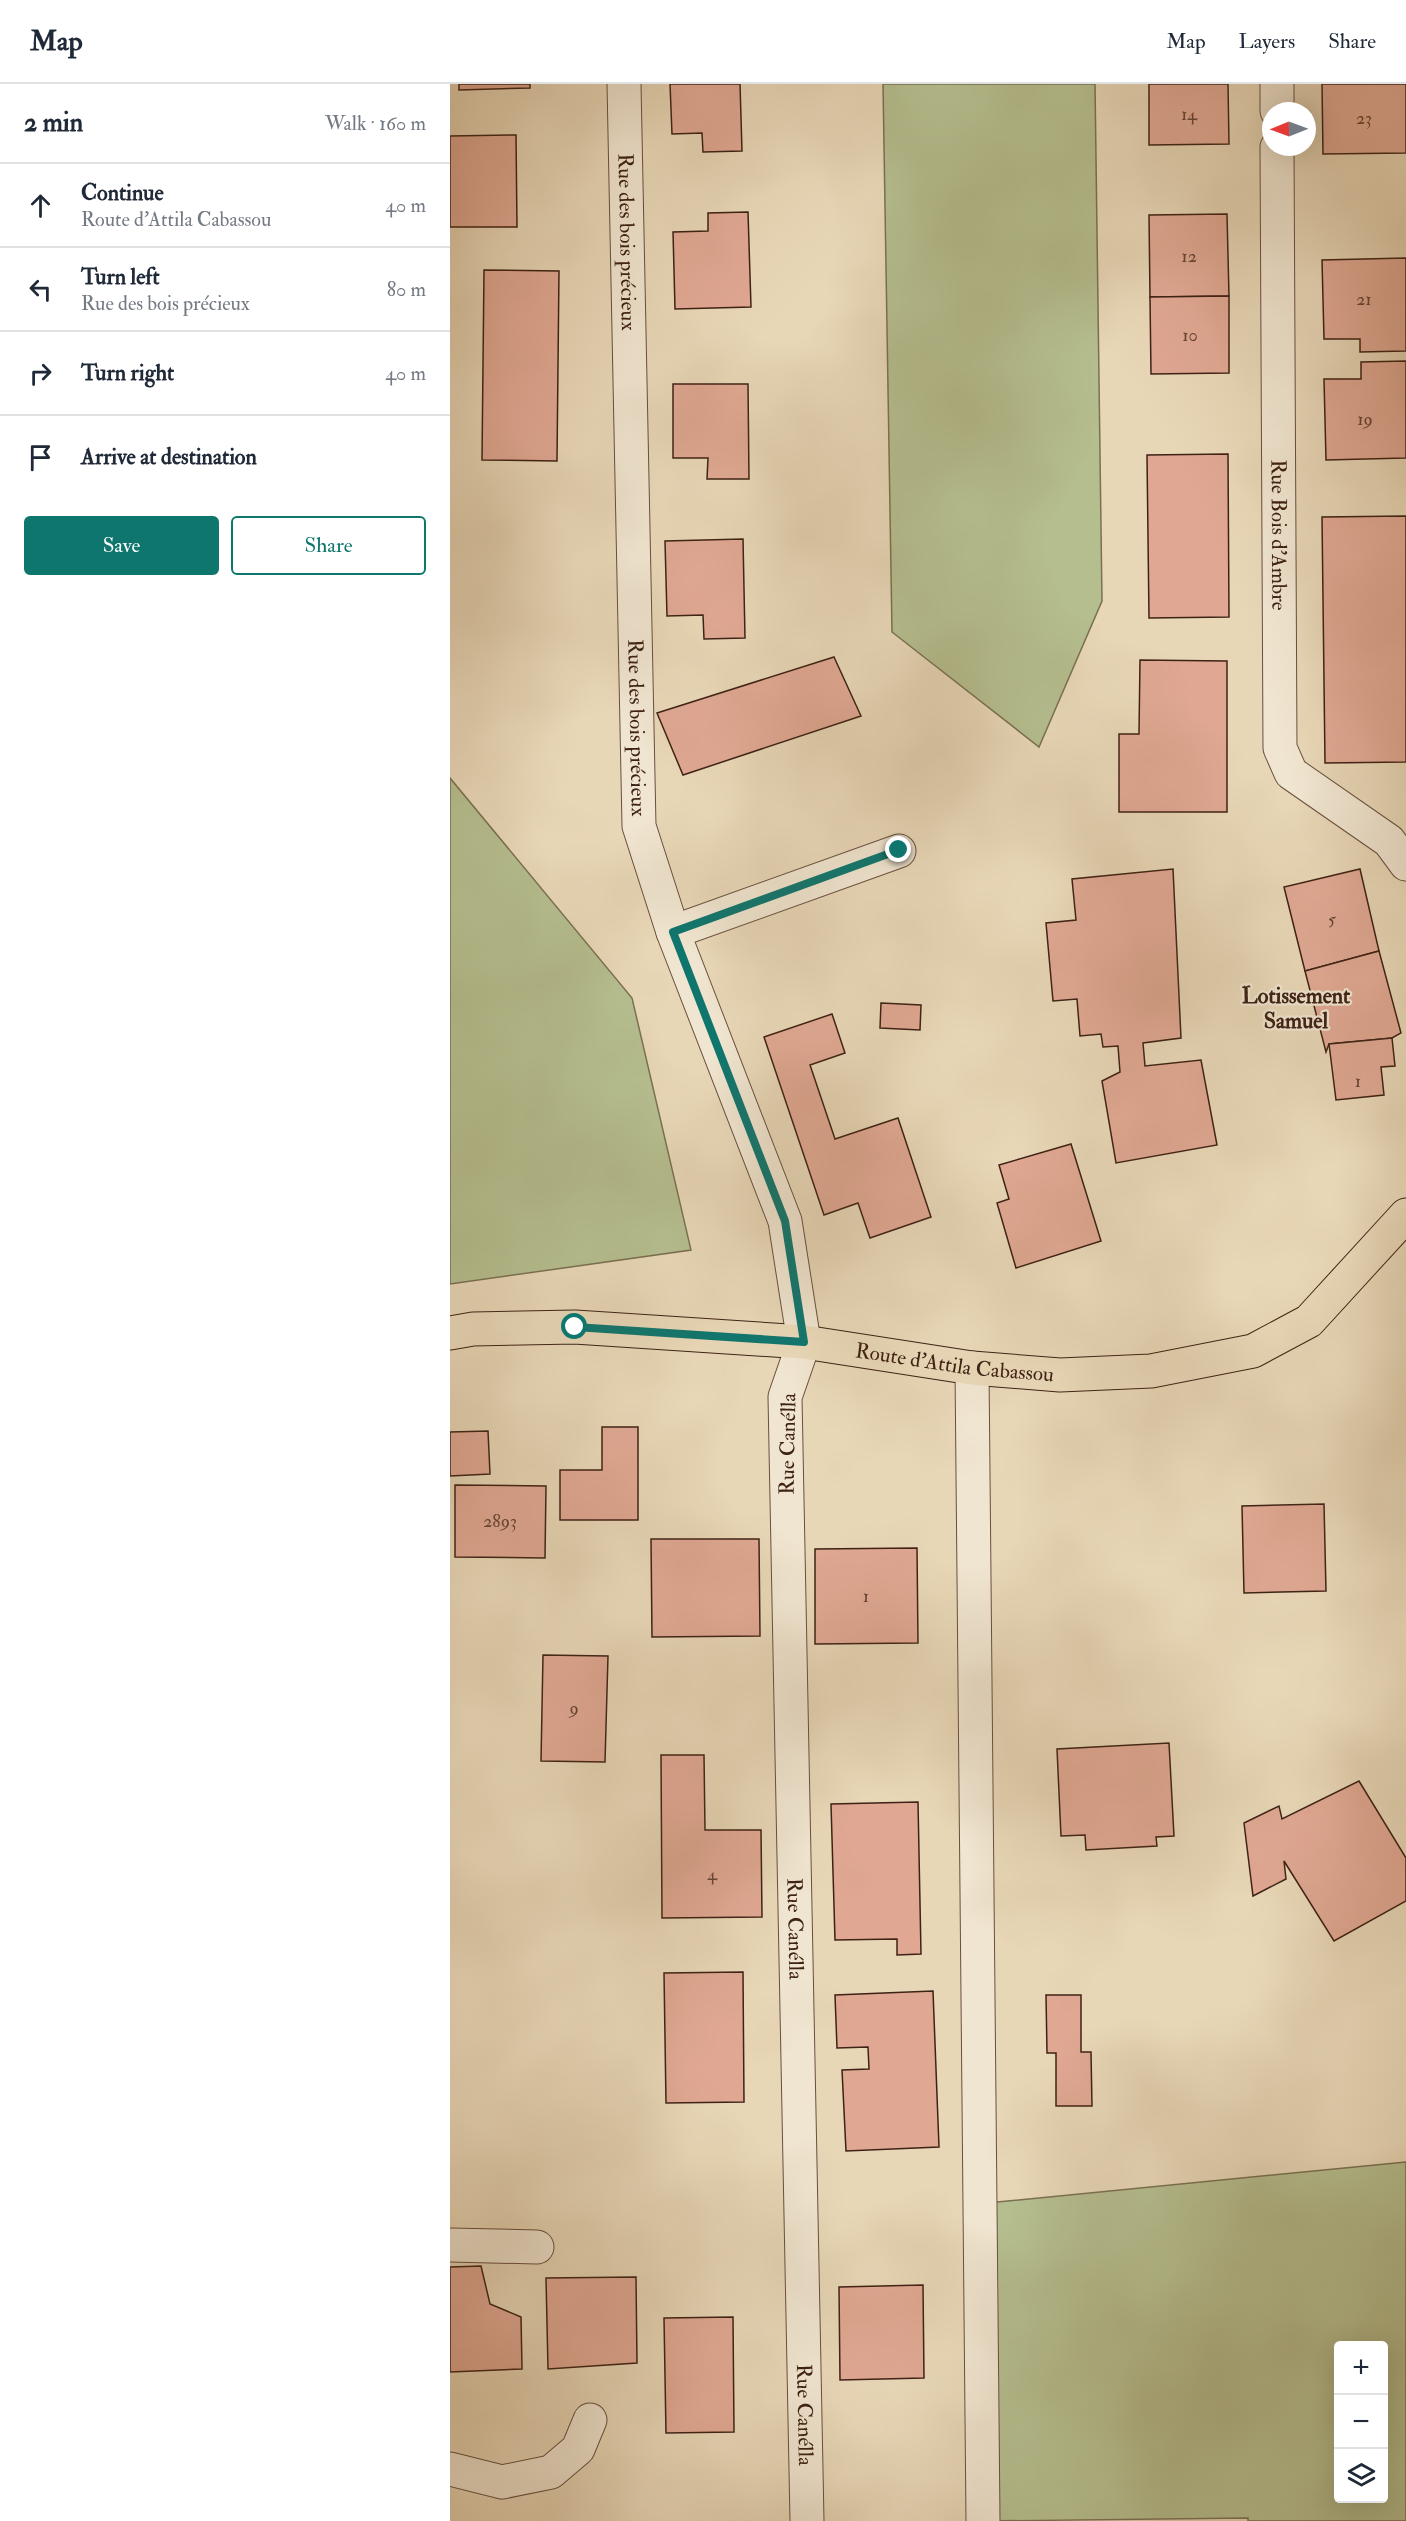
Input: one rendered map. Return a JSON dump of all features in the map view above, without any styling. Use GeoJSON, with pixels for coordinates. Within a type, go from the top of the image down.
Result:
{"type":"FeatureCollection","features":[{"type":"Feature","properties":{"kind":"main road","name":"Route d'Attila Cabassou"},"geometry":{"type":"LineString","coordinates":[[450,1333],[473,1329],[575,1327],[804,1342],[972,1368],[1060,1375],[1151,1371],[1253,1351],[1309,1321],[1406,1215]]}},
{"type":"Feature","properties":{"kind":"street","name":"Rue des bois précieux"},"geometry":{"type":"LineString","coordinates":[[624,84],[639,826],[673,932],[785,1221],[804,1342]]}},
{"type":"Feature","properties":{"kind":"street"},"geometry":{"type":"LineString","coordinates":[[1276,84],[1277,102]]}},
{"type":"Feature","properties":{"kind":"street","name":"Rue Bois d'Ambre"},"geometry":{"type":"LineString","coordinates":[[1277,156],[1280,748],[1291,773],[1389,841],[1406,864]]}},
{"type":"Feature","properties":{"kind":"street"},"geometry":{"type":"LineString","coordinates":[[673,932],[899,850]]}},
{"type":"Feature","properties":{"kind":"street","name":"Rue Canélla"},"geometry":{"type":"LineString","coordinates":[[804,1342],[785,1397],[807,2521]]}},
{"type":"Feature","properties":{"kind":"street"},"geometry":{"type":"LineString","coordinates":[[972,1368],[983,2521]]}},
{"type":"Feature","properties":{"kind":"street"},"geometry":{"type":"LineString","coordinates":[[450,2245],[537,2247]]}},
{"type":"Feature","properties":{"kind":"street"},"geometry":{"type":"LineString","coordinates":[[450,2469],[502,2482],[551,2472],[578,2449],[590,2420]]}},
{"type":"Feature","properties":{"kind":"green space"},"geometry":{"type":"Polygon","coordinates":[[[883,84],[1095,84],[1102,601],[1039,747],[892,632],[883,84]]]}},
{"type":"Feature","properties":{"kind":"green space"},"geometry":{"type":"Polygon","coordinates":[[[450,778],[632,998],[691,1250],[450,1284],[450,778]]]}},
{"type":"Feature","properties":{"kind":"green space"},"geometry":{"type":"Polygon","coordinates":[[[1406,2162],[1406,2521],[1248,2521],[1248,2518],[983,2521],[987,2203],[1406,2162]]]}},
{"type":"Feature","properties":{"kind":"building"},"geometry":{"type":"Polygon","coordinates":[[[459,84],[530,84],[530,88],[459,90],[459,84]]]}},
{"type":"Feature","properties":{"kind":"building"},"geometry":{"type":"Polygon","coordinates":[[[670,84],[740,84],[742,151],[703,152],[702,133],[672,134],[670,84]]]}},
{"type":"Feature","properties":{"kind":"building"},"geometry":{"type":"Polygon","coordinates":[[[1149,84],[1228,84],[1229,144],[1149,145],[1149,84]]]}},
{"type":"Feature","properties":{"kind":"building"},"geometry":{"type":"Polygon","coordinates":[[[1322,84],[1406,84],[1406,153],[1323,154],[1322,84]]]}},
{"type":"Feature","properties":{"kind":"building"},"geometry":{"type":"Polygon","coordinates":[[[516,135],[517,227],[450,227],[450,136],[516,135]]]}},
{"type":"Feature","properties":{"kind":"building"},"geometry":{"type":"Polygon","coordinates":[[[748,212],[751,307],[675,309],[673,232],[708,231],[708,213],[748,212]]]}},
{"type":"Feature","properties":{"kind":"building"},"geometry":{"type":"Polygon","coordinates":[[[1227,214],[1229,296],[1150,297],[1149,215],[1227,214]]]}},
{"type":"Feature","properties":{"kind":"building"},"geometry":{"type":"Polygon","coordinates":[[[1406,258],[1406,351],[1360,352],[1360,339],[1324,339],[1322,260],[1406,258]]]}},
{"type":"Feature","properties":{"kind":"building"},"geometry":{"type":"Polygon","coordinates":[[[484,270],[559,271],[557,461],[482,460],[484,270]]]}},
{"type":"Feature","properties":{"kind":"building"},"geometry":{"type":"Polygon","coordinates":[[[1229,296],[1229,373],[1151,374],[1150,297],[1229,296]]]}},
{"type":"Feature","properties":{"kind":"building"},"geometry":{"type":"Polygon","coordinates":[[[1406,361],[1406,458],[1326,460],[1324,379],[1361,379],[1361,362],[1406,361]]]}},
{"type":"Feature","properties":{"kind":"building"},"geometry":{"type":"Polygon","coordinates":[[[673,384],[748,384],[749,479],[707,479],[708,458],[673,458],[673,384]]]}},
{"type":"Feature","properties":{"kind":"building"},"geometry":{"type":"Polygon","coordinates":[[[1228,454],[1229,617],[1149,618],[1147,455],[1228,454]]]}},
{"type":"Feature","properties":{"kind":"building"},"geometry":{"type":"Polygon","coordinates":[[[1406,516],[1406,762],[1325,763],[1322,517],[1406,516]]]}},
{"type":"Feature","properties":{"kind":"building"},"geometry":{"type":"Polygon","coordinates":[[[743,539],[745,638],[704,639],[703,615],[667,616],[665,541],[743,539]]]}},
{"type":"Feature","properties":{"kind":"building"},"geometry":{"type":"Polygon","coordinates":[[[834,657],[861,716],[683,775],[657,713],[834,657]]]}},
{"type":"Feature","properties":{"kind":"building"},"geometry":{"type":"Polygon","coordinates":[[[1140,660],[1227,661],[1227,812],[1119,812],[1119,734],[1139,734],[1140,660]]]}},
{"type":"Feature","properties":{"kind":"building"},"geometry":{"type":"Polygon","coordinates":[[[1173,869],[1181,1038],[1143,1043],[1145,1066],[1201,1060],[1217,1145],[1116,1163],[1102,1081],[1120,1072],[1118,1046],[1103,1047],[1101,1034],[1080,1036],[1077,999],[1053,1001],[1046,923],[1076,920],[1072,879],[1173,869]]]}},
{"type":"Feature","properties":{"kind":"building"},"geometry":{"type":"Polygon","coordinates":[[[1360,869],[1379,951],[1305,971],[1284,887],[1360,869]]]}},
{"type":"Feature","properties":{"kind":"building"},"geometry":{"type":"Polygon","coordinates":[[[1379,951],[1401,1033],[1392,1038],[1329,1044],[1326,1052],[1305,971],[1379,951]]]}},
{"type":"Feature","properties":{"kind":"building"},"geometry":{"type":"Polygon","coordinates":[[[881,1003],[921,1005],[920,1030],[880,1028],[881,1003]]]}},
{"type":"Feature","properties":{"kind":"building"},"geometry":{"type":"Polygon","coordinates":[[[832,1014],[845,1053],[810,1065],[835,1139],[898,1118],[931,1217],[870,1238],[858,1203],[824,1215],[764,1037],[832,1014]]]}},
{"type":"Feature","properties":{"kind":"building"},"geometry":{"type":"Polygon","coordinates":[[[1392,1038],[1395,1066],[1381,1067],[1384,1095],[1336,1100],[1329,1044],[1392,1038]]]}},
{"type":"Feature","properties":{"kind":"building"},"geometry":{"type":"Polygon","coordinates":[[[1071,1144],[1101,1241],[1016,1268],[997,1203],[1009,1199],[999,1165],[1071,1144]]]}},
{"type":"Feature","properties":{"kind":"building"},"geometry":{"type":"Polygon","coordinates":[[[602,1427],[638,1427],[638,1520],[560,1520],[560,1470],[602,1470],[602,1427]]]}},
{"type":"Feature","properties":{"kind":"building"},"geometry":{"type":"Polygon","coordinates":[[[488,1431],[490,1474],[450,1476],[450,1432],[488,1431]]]}},
{"type":"Feature","properties":{"kind":"building"},"geometry":{"type":"Polygon","coordinates":[[[455,1485],[546,1486],[545,1558],[455,1557],[455,1485]]]}},
{"type":"Feature","properties":{"kind":"building"},"geometry":{"type":"Polygon","coordinates":[[[1324,1504],[1326,1591],[1244,1593],[1242,1506],[1324,1504]]]}},
{"type":"Feature","properties":{"kind":"building"},"geometry":{"type":"Polygon","coordinates":[[[651,1539],[759,1539],[760,1636],[652,1637],[651,1539]]]}},
{"type":"Feature","properties":{"kind":"building"},"geometry":{"type":"Polygon","coordinates":[[[917,1548],[918,1643],[815,1644],[815,1549],[917,1548]]]}},
{"type":"Feature","properties":{"kind":"building"},"geometry":{"type":"Polygon","coordinates":[[[543,1655],[608,1656],[605,1762],[541,1761],[543,1655]]]}},
{"type":"Feature","properties":{"kind":"building"},"geometry":{"type":"Polygon","coordinates":[[[1169,1743],[1174,1836],[1156,1837],[1157,1846],[1086,1850],[1085,1835],[1061,1836],[1057,1749],[1169,1743]]]}},
{"type":"Feature","properties":{"kind":"building"},"geometry":{"type":"Polygon","coordinates":[[[661,1755],[704,1755],[705,1830],[761,1830],[762,1917],[662,1918],[661,1755]]]}},
{"type":"Feature","properties":{"kind":"building"},"geometry":{"type":"Polygon","coordinates":[[[1359,1781],[1406,1858],[1406,1901],[1334,1941],[1284,1861],[1286,1879],[1253,1896],[1244,1823],[1279,1806],[1282,1819],[1359,1781]]]}},
{"type":"Feature","properties":{"kind":"building"},"geometry":{"type":"Polygon","coordinates":[[[918,1802],[921,1954],[897,1955],[897,1939],[835,1940],[831,1804],[918,1802]]]}},
{"type":"Feature","properties":{"kind":"building"},"geometry":{"type":"Polygon","coordinates":[[[743,1972],[744,2102],[666,2103],[664,1973],[743,1972]]]}},
{"type":"Feature","properties":{"kind":"building"},"geometry":{"type":"Polygon","coordinates":[[[933,1991],[939,2147],[846,2151],[842,2070],[869,2069],[868,2047],[837,2048],[835,1995],[933,1991]]]}},
{"type":"Feature","properties":{"kind":"building"},"geometry":{"type":"Polygon","coordinates":[[[1046,1995],[1081,1995],[1081,2052],[1091,2052],[1092,2106],[1056,2106],[1056,2053],[1047,2053],[1046,1995]]]}},
{"type":"Feature","properties":{"kind":"building"},"geometry":{"type":"Polygon","coordinates":[[[481,2266],[490,2304],[521,2317],[522,2369],[450,2372],[450,2267],[481,2266]]]}},
{"type":"Feature","properties":{"kind":"building"},"geometry":{"type":"Polygon","coordinates":[[[636,2277],[637,2363],[548,2369],[546,2278],[636,2277]]]}},
{"type":"Feature","properties":{"kind":"building"},"geometry":{"type":"Polygon","coordinates":[[[923,2285],[924,2378],[840,2380],[839,2287],[923,2285]]]}},
{"type":"Feature","properties":{"kind":"building"},"geometry":{"type":"Polygon","coordinates":[[[733,2317],[734,2432],[666,2433],[664,2318],[733,2317]]]}},
{"type":"Feature","properties":{"kind":"district","name":"Lotissement Samuel"},"geometry":{"type":"Point","coordinates":[1296,1008]}},
{"type":"Feature","properties":{"kind":"route"},"geometry":{"type":"LineString","coordinates":[[575,1327],[804,1342],[785,1221],[673,932],[899,850]]}}]}
